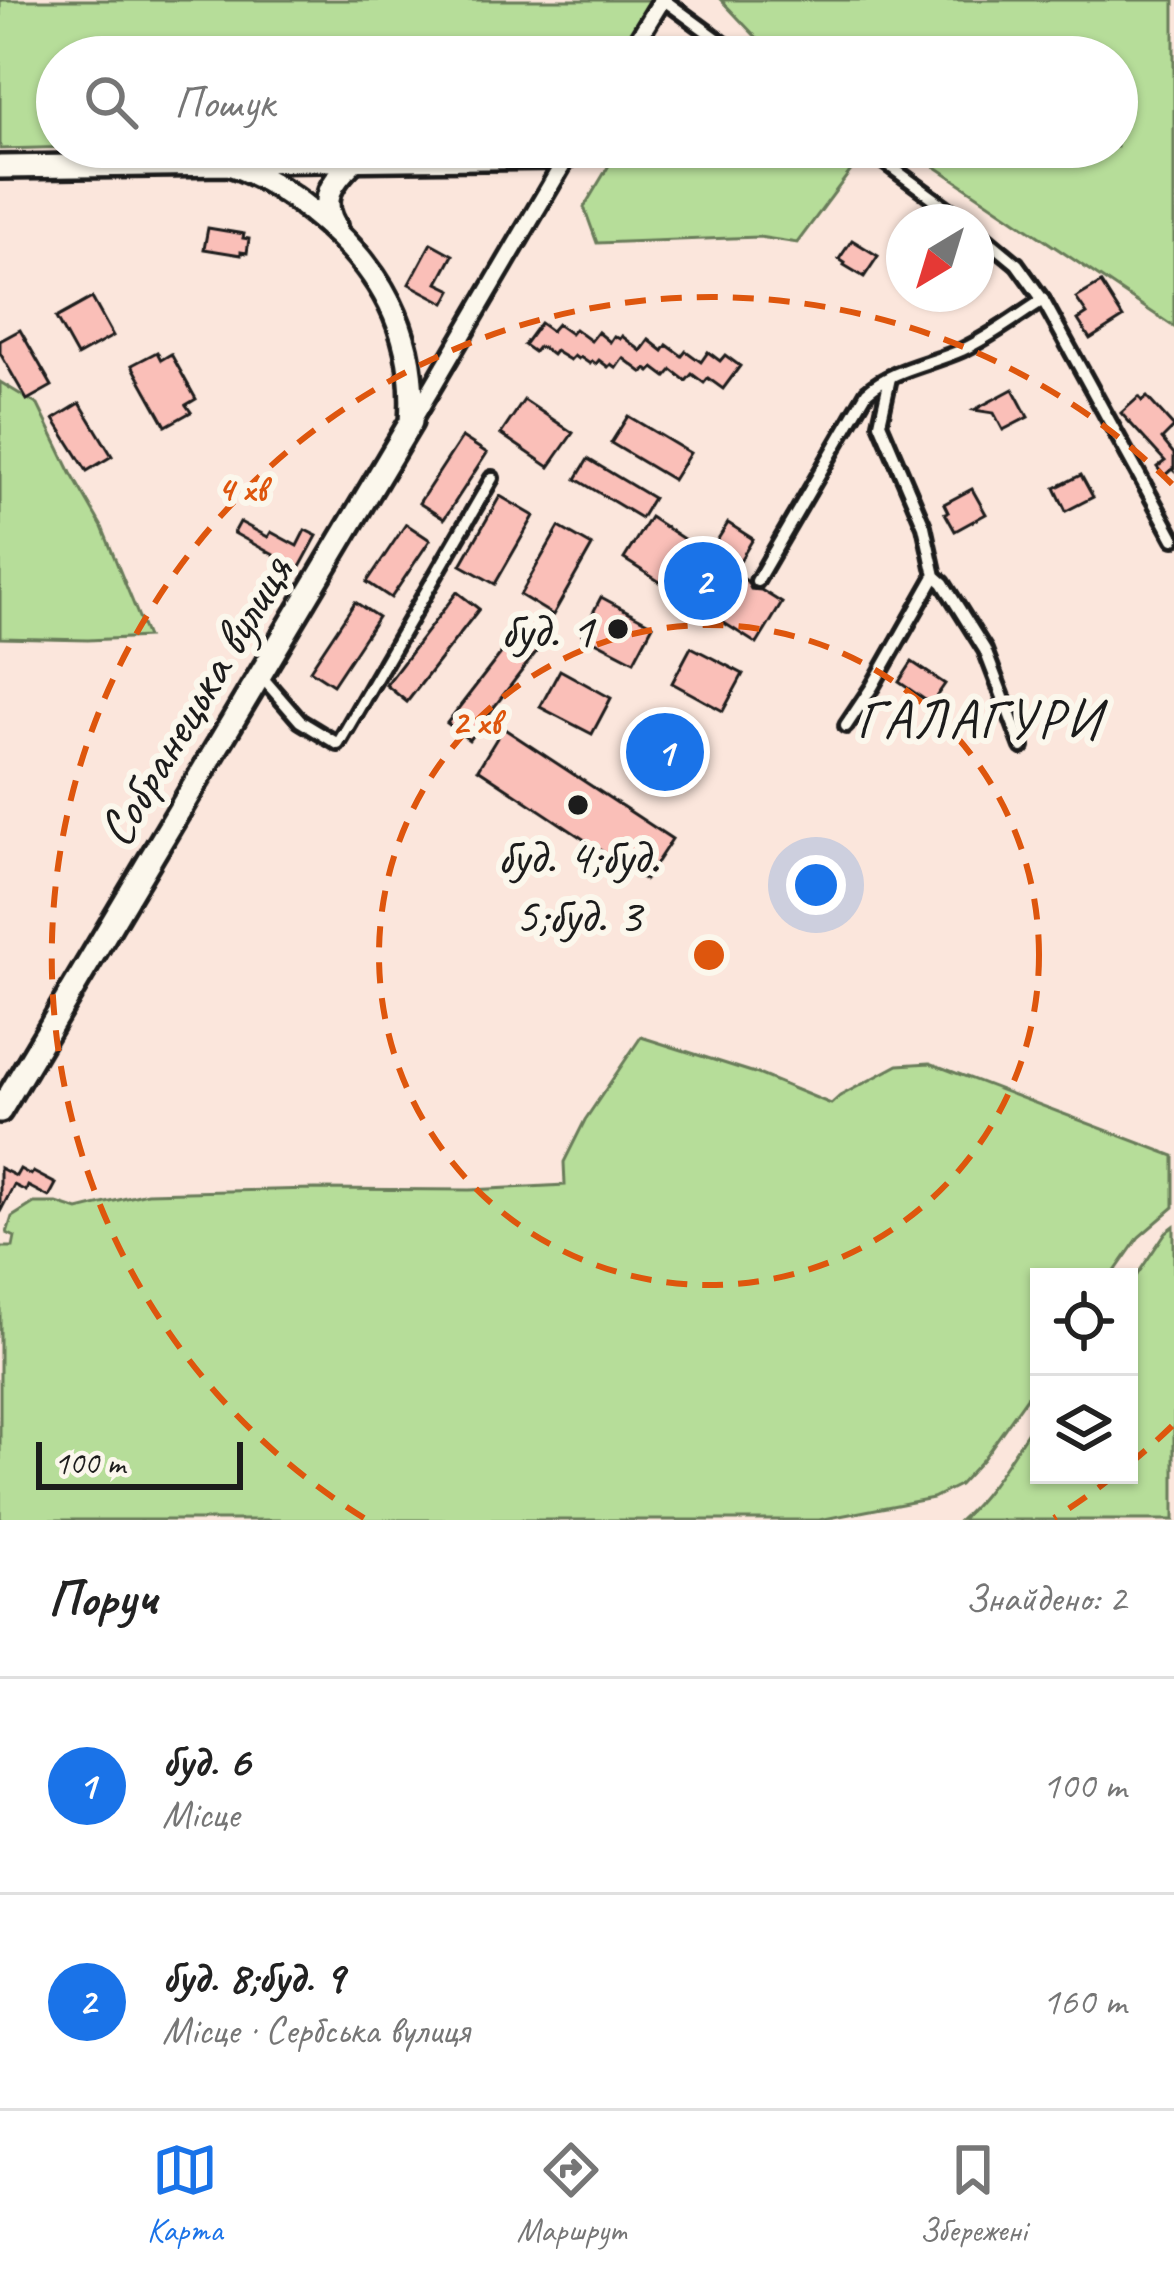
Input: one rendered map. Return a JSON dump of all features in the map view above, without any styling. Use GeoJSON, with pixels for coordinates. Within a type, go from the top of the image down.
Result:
{"type":"FeatureCollection","features":[{"type":"Feature","properties":{"kind":"highway"},"geometry":{"type":"LineString","coordinates":[[0,167],[36,167]]}},
{"type":"Feature","properties":{"kind":"highway"},"geometry":{"type":"LineString","coordinates":[[242,168],[298,200],[346,241]]}},
{"type":"Feature","properties":{"kind":"highway"},"geometry":{"type":"LineString","coordinates":[[347,168],[332,184],[328,215],[383,288],[403,333],[414,393],[411,422]]}},
{"type":"Feature","properties":{"kind":"highway","name":"Собранецька вулиця"},"geometry":{"type":"LineString","coordinates":[[0,1111],[411,422]]}},
{"type":"Feature","properties":{"kind":"main road"},"geometry":{"type":"LineString","coordinates":[[640,36],[663,0]]}},
{"type":"Feature","properties":{"kind":"main road","name":"Собранецька вулиця"},"geometry":{"type":"LineString","coordinates":[[411,422],[561,168]]}},
{"type":"Feature","properties":{"kind":"street"},"geometry":{"type":"LineString","coordinates":[[663,0],[713,36]]}},
{"type":"Feature","properties":{"kind":"street"},"geometry":{"type":"LineString","coordinates":[[893,168],[942,204]]}},
{"type":"Feature","properties":{"kind":"street"},"geometry":{"type":"LineString","coordinates":[[994,245],[1018,264],[1043,300],[1174,539]]}},
{"type":"Feature","properties":{"kind":"street"},"geometry":{"type":"LineString","coordinates":[[758,581],[867,392],[1001,330],[1043,300]]}},
{"type":"Feature","properties":{"kind":"street"},"geometry":{"type":"LineString","coordinates":[[845,726],[935,576],[924,526],[880,423],[890,378]]}},
{"type":"Feature","properties":{"kind":"street"},"geometry":{"type":"LineString","coordinates":[[261,676],[300,721],[338,744],[492,478]]}},
{"type":"Feature","properties":{"kind":"street"},"geometry":{"type":"LineString","coordinates":[[935,576],[985,650],[1022,747]]}},
{"type":"Feature","properties":{"kind":"green space"},"geometry":{"type":"Polygon","coordinates":[[[0,0],[650,0],[629,36],[36,36],[36,148],[0,149],[0,0]]]}},
{"type":"Feature","properties":{"kind":"green space"},"geometry":{"type":"Polygon","coordinates":[[[721,0],[1174,0],[1174,327],[937,168],[1138,168],[1138,36],[755,36],[721,0]]]}},
{"type":"Feature","properties":{"kind":"green space"},"geometry":{"type":"Polygon","coordinates":[[[607,168],[853,168],[797,243],[759,237],[597,243],[584,207],[607,168]]]}},
{"type":"Feature","properties":{"kind":"green space"},"geometry":{"type":"Polygon","coordinates":[[[0,382],[38,405],[102,527],[147,637],[0,638],[0,382]]]}},
{"type":"Feature","properties":{"kind":"green space"},"geometry":{"type":"Polygon","coordinates":[[[641,1037],[758,1074],[831,1104],[898,1065],[930,1063],[1174,1156],[1174,1207],[1139,1237],[1117,1268],[1030,1268],[1030,1393],[983,1459],[959,1485],[933,1498],[819,1520],[0,1520],[0,1247],[13,1247],[15,1237],[7,1233],[12,1217],[34,1203],[57,1203],[78,1210],[147,1193],[565,1185],[564,1162],[585,1120],[641,1037]]]}},
{"type":"Feature","properties":{"kind":"green space"},"geometry":{"type":"Polygon","coordinates":[[[1174,1226],[1174,1520],[960,1520],[992,1484],[1030,1428],[1030,1484],[1138,1484],[1138,1274],[1174,1226]]]}},
{"type":"Feature","properties":{"kind":"building"},"geometry":{"type":"Polygon","coordinates":[[[208,228],[244,234],[249,239],[247,253],[204,249],[208,228]]]}},
{"type":"Feature","properties":{"kind":"building"},"geometry":{"type":"Polygon","coordinates":[[[852,240],[878,256],[864,277],[839,259],[852,240]]]}},
{"type":"Feature","properties":{"kind":"building"},"geometry":{"type":"Polygon","coordinates":[[[431,243],[453,255],[438,283],[452,290],[445,303],[409,284],[431,243]]]}},
{"type":"Feature","properties":{"kind":"building"},"geometry":{"type":"Polygon","coordinates":[[[1101,283],[1123,318],[1090,339],[1078,320],[1087,314],[1076,298],[1101,283]]]}},
{"type":"Feature","properties":{"kind":"building"},"geometry":{"type":"Polygon","coordinates":[[[92,298],[113,336],[77,356],[56,318],[92,298]]]}},
{"type":"Feature","properties":{"kind":"building"},"geometry":{"type":"Polygon","coordinates":[[[540,323],[551,331],[557,324],[571,334],[575,329],[591,341],[598,332],[610,342],[622,336],[641,351],[649,340],[663,351],[667,345],[701,362],[708,352],[720,361],[725,355],[740,366],[723,389],[692,374],[686,381],[672,370],[666,377],[654,368],[643,373],[623,358],[616,368],[599,360],[590,364],[574,356],[570,360],[555,351],[552,355],[538,347],[534,352],[524,345],[540,323]]]}},
{"type":"Feature","properties":{"kind":"building"},"geometry":{"type":"Polygon","coordinates":[[[20,330],[52,386],[27,400],[0,353],[0,341],[20,330]]]}},
{"type":"Feature","properties":{"kind":"building"},"geometry":{"type":"Polygon","coordinates":[[[157,352],[161,360],[171,354],[196,399],[186,405],[191,412],[166,426],[132,365],[157,352]]]}},
{"type":"Feature","properties":{"kind":"building"},"geometry":{"type":"Polygon","coordinates":[[[1013,389],[1028,417],[1003,430],[994,413],[974,410],[1013,389]]]}},
{"type":"Feature","properties":{"kind":"building"},"geometry":{"type":"Polygon","coordinates":[[[1139,397],[1142,401],[1147,397],[1174,427],[1162,439],[1174,454],[1174,471],[1164,476],[1157,467],[1165,461],[1121,413],[1139,397]]]}},
{"type":"Feature","properties":{"kind":"building"},"geometry":{"type":"Polygon","coordinates":[[[524,400],[573,433],[549,467],[501,434],[524,400]]]}},
{"type":"Feature","properties":{"kind":"building"},"geometry":{"type":"Polygon","coordinates":[[[80,403],[112,456],[87,471],[54,419],[80,403]]]}},
{"type":"Feature","properties":{"kind":"building"},"geometry":{"type":"Polygon","coordinates":[[[628,416],[690,453],[673,480],[611,443],[628,416]]]}},
{"type":"Feature","properties":{"kind":"building"},"geometry":{"type":"Polygon","coordinates":[[[462,437],[487,453],[444,519],[419,503],[462,437]]]}},
{"type":"Feature","properties":{"kind":"building"},"geometry":{"type":"Polygon","coordinates":[[[588,459],[653,498],[641,518],[576,479],[588,459]]]}},
{"type":"Feature","properties":{"kind":"building"},"geometry":{"type":"Polygon","coordinates":[[[1081,475],[1093,497],[1066,511],[1055,488],[1081,475]]]}},
{"type":"Feature","properties":{"kind":"building"},"geometry":{"type":"Polygon","coordinates":[[[972,489],[986,514],[955,531],[944,504],[972,489]]]}},
{"type":"Feature","properties":{"kind":"building"},"geometry":{"type":"Polygon","coordinates":[[[500,496],[534,516],[495,584],[461,565],[500,496]]]}},
{"type":"Feature","properties":{"kind":"building"},"geometry":{"type":"Polygon","coordinates":[[[650,517],[708,555],[728,523],[753,539],[733,572],[751,589],[782,603],[757,644],[624,559],[650,517]]]}},
{"type":"Feature","properties":{"kind":"building"},"geometry":{"type":"Polygon","coordinates":[[[240,522],[297,546],[305,530],[317,536],[299,569],[234,533],[240,522]]]}},
{"type":"Feature","properties":{"kind":"building"},"geometry":{"type":"Polygon","coordinates":[[[406,524],[430,540],[391,598],[367,582],[406,524]]]}},
{"type":"Feature","properties":{"kind":"building"},"geometry":{"type":"Polygon","coordinates":[[[559,527],[592,546],[553,615],[520,595],[559,527]]]}},
{"type":"Feature","properties":{"kind":"building"},"geometry":{"type":"Polygon","coordinates":[[[457,592],[479,609],[407,702],[386,685],[457,592]]]}},
{"type":"Feature","properties":{"kind":"building","name":"буд. 1"},"geometry":{"type":"Polygon","coordinates":[[[601,597],[653,625],[634,661],[582,634],[601,597]]]}},
{"type":"Feature","properties":{"kind":"building"},"geometry":{"type":"Polygon","coordinates":[[[355,602],[378,617],[333,685],[310,670],[355,602]]]}},
{"type":"Feature","properties":{"kind":"building"},"geometry":{"type":"Polygon","coordinates":[[[519,630],[540,647],[469,740],[447,723],[519,630]]]}},
{"type":"Feature","properties":{"kind":"building"},"geometry":{"type":"Polygon","coordinates":[[[691,647],[743,674],[723,711],[672,683],[691,647]]]}},
{"type":"Feature","properties":{"kind":"building"},"geometry":{"type":"Polygon","coordinates":[[[912,662],[945,684],[931,704],[899,682],[912,662]]]}},
{"type":"Feature","properties":{"kind":"building"},"geometry":{"type":"Polygon","coordinates":[[[560,670],[611,698],[592,734],[540,707],[560,670]]]}},
{"type":"Feature","properties":{"kind":"building"},"geometry":{"type":"Polygon","coordinates":[[[649,720],[701,747],[681,784],[630,756],[649,720]]]}},
{"type":"Feature","properties":{"kind":"building","name":"буд. 4;буд. 5;буд. 3"},"geometry":{"type":"Polygon","coordinates":[[[503,728],[672,839],[645,880],[478,769],[503,728]]]}},
{"type":"Feature","properties":{"kind":"building"},"geometry":{"type":"Polygon","coordinates":[[[0,1168],[16,1176],[20,1169],[33,1172],[56,1184],[49,1197],[14,1185],[0,1212],[0,1168]]]}},
{"type":"Feature","properties":{"kind":"place","name":"буд. 8;буд. 9"},"geometry":{"type":"Point","coordinates":[703,581]}},
{"type":"Feature","properties":{"kind":"place","name":"буд. 1"},"geometry":{"type":"Point","coordinates":[618,629]}},
{"type":"Feature","properties":{"kind":"place","name":"буд. 6"},"geometry":{"type":"Point","coordinates":[665,752]}},
{"type":"Feature","properties":{"kind":"place","name":"буд. 4;буд. 5;буд. 3"},"geometry":{"type":"Point","coordinates":[578,805]}},
{"type":"Feature","properties":{"kind":"district","name":"ГАЛАГУРИ"},"geometry":{"type":"Point","coordinates":[980,718]}}]}
